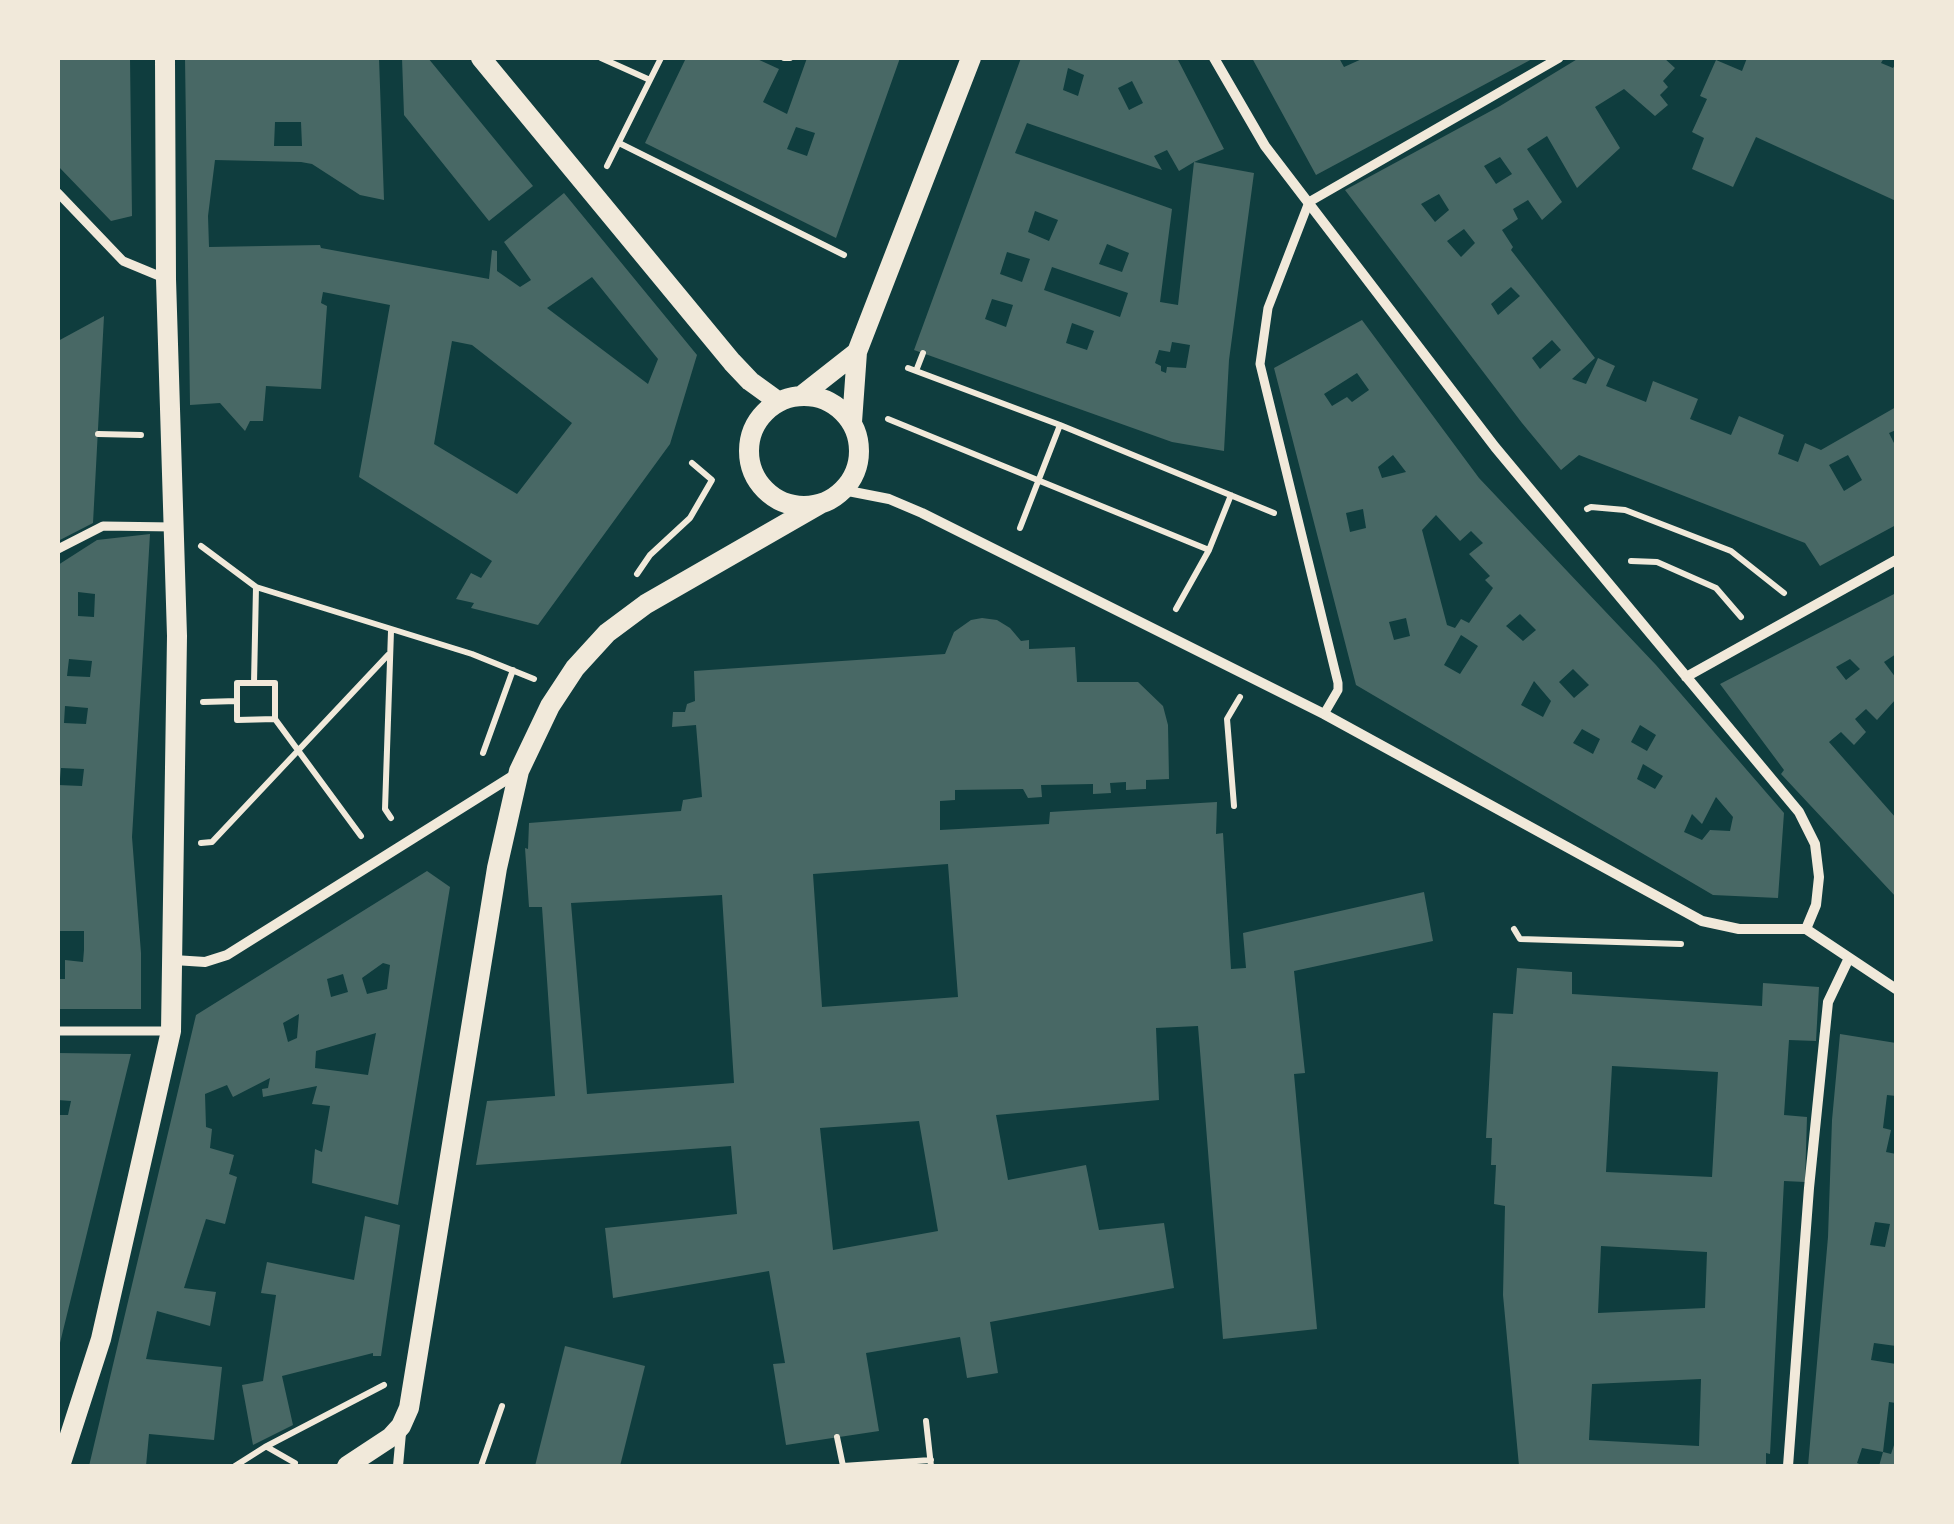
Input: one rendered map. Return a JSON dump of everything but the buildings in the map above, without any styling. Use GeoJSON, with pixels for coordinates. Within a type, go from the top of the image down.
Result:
{"type":"FeatureCollection","features":[{"type":"Feature","properties":{"kind":"main road"},"geometry":{"type":"LineString","coordinates":[[60,1466],[100,1338],[171,1031],[176,527],[166,279],[165,58]]}},
{"type":"Feature","properties":{"kind":"main road"},"geometry":{"type":"LineString","coordinates":[[480,58],[732,362],[779,402]]}},
{"type":"Feature","properties":{"kind":"main road"},"geometry":{"type":"LineString","coordinates":[[347,1466],[376,1450],[401,1426],[409,1408],[478,972],[519,771],[550,706],[575,668],[607,633],[646,604],[820,504],[851,481],[860,445],[852,422],[857,352],[971,58]]}},
{"type":"Feature","properties":{"kind":"main road"},"geometry":{"type":"LineString","coordinates":[[801,396],[857,352]]}},
{"type":"Feature","properties":{"kind":"main road"},"geometry":{"type":"LineString","coordinates":[[820,504],[797,506],[775,498],[753,472],[750,448],[755,426],[779,402],[801,396],[820,398],[838,407],[852,422]]}},
{"type":"Feature","properties":{"kind":"street"},"geometry":{"type":"LineString","coordinates":[[1214,58],[1265,146],[1495,447],[1799,812],[1815,844],[1819,878],[1816,905],[1806,929]]}},
{"type":"Feature","properties":{"kind":"street"},"geometry":{"type":"LineString","coordinates":[[1324,714],[1338,683],[1260,364],[1268,308],[1309,202],[1559,58]]}},
{"type":"Feature","properties":{"kind":"street"},"geometry":{"type":"LineString","coordinates":[[58,192],[124,261],[166,279]]}},
{"type":"Feature","properties":{"kind":"street"},"geometry":{"type":"LineString","coordinates":[[843,490],[889,499],[922,513],[1324,714],[1702,921],[1739,929],[1806,929],[1896,989]]}},
{"type":"Feature","properties":{"kind":"street"},"geometry":{"type":"LineString","coordinates":[[58,549],[103,526],[176,527]]}},
{"type":"Feature","properties":{"kind":"street"},"geometry":{"type":"LineString","coordinates":[[1686,676],[1896,560]]}},
{"type":"Feature","properties":{"kind":"street"},"geometry":{"type":"LineString","coordinates":[[174,960],[204,962],[228,955],[519,771]]}},
{"type":"Feature","properties":{"kind":"street"},"geometry":{"type":"LineString","coordinates":[[1788,1466],[1828,1002],[1849,958]]}},
{"type":"Feature","properties":{"kind":"street"},"geometry":{"type":"LineString","coordinates":[[58,1032],[171,1031]]}},
{"type":"Feature","properties":{"kind":"street"},"geometry":{"type":"LineString","coordinates":[[398,1466],[401,1426]]}},
{"type":"Feature","properties":{"kind":"path"},"geometry":{"type":"LineString","coordinates":[[602,58],[650,80]]}},
{"type":"Feature","properties":{"kind":"path"},"geometry":{"type":"LineString","coordinates":[[607,166],[661,58]]}},
{"type":"Feature","properties":{"kind":"path"},"geometry":{"type":"LineString","coordinates":[[619,143],[844,254]]}},
{"type":"Feature","properties":{"kind":"path"},"geometry":{"type":"LineString","coordinates":[[923,353],[912,369],[1298,523]]}},
{"type":"Feature","properties":{"kind":"path"},"geometry":{"type":"LineString","coordinates":[[888,419],[1209,550]]}},
{"type":"Feature","properties":{"kind":"path"},"geometry":{"type":"LineString","coordinates":[[1020,528],[1060,425]]}},
{"type":"Feature","properties":{"kind":"path"},"geometry":{"type":"LineString","coordinates":[[98,434],[141,435]]}},
{"type":"Feature","properties":{"kind":"path"},"geometry":{"type":"LineString","coordinates":[[647,564],[650,556],[690,518],[712,480],[692,464]]}},
{"type":"Feature","properties":{"kind":"path"},"geometry":{"type":"LineString","coordinates":[[1176,609],[1209,550],[1230,495]]}},
{"type":"Feature","properties":{"kind":"path"},"geometry":{"type":"LineString","coordinates":[[1586,509],[1625,510],[1731,551],[1784,593]]}},
{"type":"Feature","properties":{"kind":"path"},"geometry":{"type":"LineString","coordinates":[[176,527],[256,587],[472,654],[530,677]]}},
{"type":"Feature","properties":{"kind":"path"},"geometry":{"type":"LineString","coordinates":[[1631,561],[1657,562],[1716,588],[1741,617]]}},
{"type":"Feature","properties":{"kind":"path"},"geometry":{"type":"LineString","coordinates":[[254,684],[256,587]]}},
{"type":"Feature","properties":{"kind":"path"},"geometry":{"type":"LineString","coordinates":[[391,631],[385,809],[392,818]]}},
{"type":"Feature","properties":{"kind":"path"},"geometry":{"type":"LineString","coordinates":[[174,844],[212,842],[388,655]]}},
{"type":"Feature","properties":{"kind":"path"},"geometry":{"type":"LineString","coordinates":[[483,753],[513,670]]}},
{"type":"Feature","properties":{"kind":"path"},"geometry":{"type":"LineString","coordinates":[[1234,806],[1227,719],[1251,678]]}},
{"type":"Feature","properties":{"kind":"path"},"geometry":{"type":"LineString","coordinates":[[275,719],[237,720],[237,684],[275,684],[275,719],[362,836]]}},
{"type":"Feature","properties":{"kind":"path"},"geometry":{"type":"LineString","coordinates":[[1514,930],[1520,939],[1681,944]]}},
{"type":"Feature","properties":{"kind":"path"},"geometry":{"type":"LineString","coordinates":[[235,1466],[385,1384]]}},
{"type":"Feature","properties":{"kind":"path"},"geometry":{"type":"LineString","coordinates":[[481,1466],[502,1406]]}},
{"type":"Feature","properties":{"kind":"path"},"geometry":{"type":"LineString","coordinates":[[838,1438],[842,1466],[931,1463],[926,1421]]}},
{"type":"Feature","properties":{"kind":"path"},"geometry":{"type":"LineString","coordinates":[[266,1447],[295,1463]]}}]}
